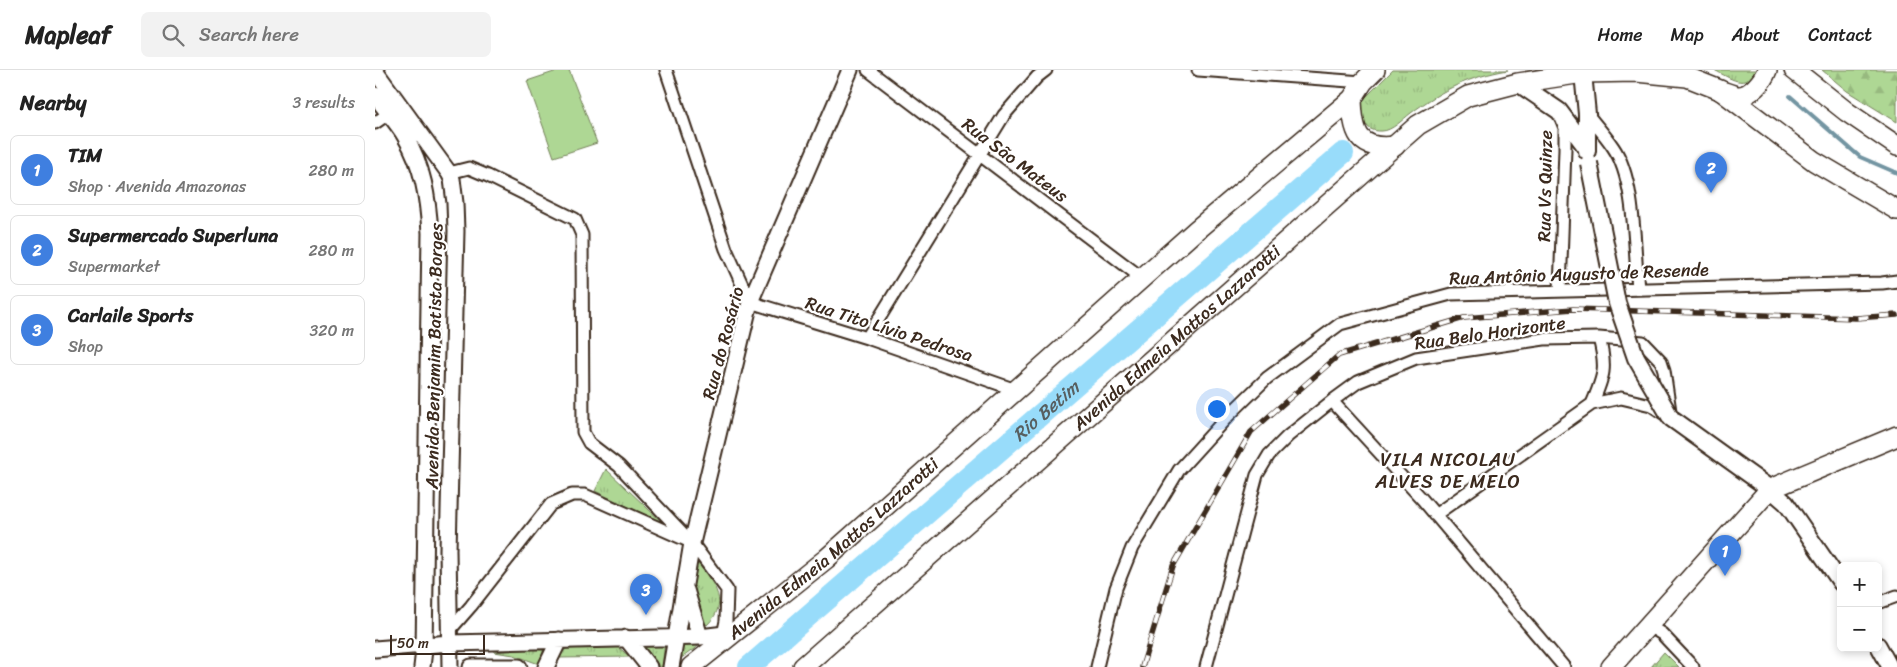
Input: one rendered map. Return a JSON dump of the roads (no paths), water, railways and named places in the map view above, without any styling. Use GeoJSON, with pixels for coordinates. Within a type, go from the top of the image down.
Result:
{"type":"FeatureCollection","features":[{"type":"Feature","properties":{"kind":"main road"},"geometry":{"type":"LineString","coordinates":[[1720,90],[1738,96],[1744,95],[1761,82],[1767,70]]}},
{"type":"Feature","properties":{"kind":"main road"},"geometry":{"type":"LineString","coordinates":[[1794,70],[1847,112],[1897,146]]}},
{"type":"Feature","properties":{"kind":"main road","name":"Avenida Edmeia Mattos Lazzarotti"},"geometry":{"type":"LineString","coordinates":[[803,667],[1418,125],[1468,96],[1518,83],[1583,72],[1636,72],[1687,77],[1720,90]]}},
{"type":"Feature","properties":{"kind":"main road"},"geometry":{"type":"LineString","coordinates":[[1583,72],[1587,114],[1586,147],[1617,303],[1636,358],[1671,418],[1770,489]]}},
{"type":"Feature","properties":{"kind":"main road","name":"Avenida Edmeia Mattos Lazzarotti"},"geometry":{"type":"LineString","coordinates":[[691,667],[728,634],[826,559],[1142,278],[1271,166],[1352,99],[1369,76]]}},
{"type":"Feature","properties":{"kind":"main road"},"geometry":{"type":"LineString","coordinates":[[1518,83],[1559,112],[1586,147]]}},
{"type":"Feature","properties":{"kind":"main road"},"geometry":{"type":"LineString","coordinates":[[1720,90],[1814,161],[1897,210]]}},
{"type":"Feature","properties":{"kind":"main road"},"geometry":{"type":"LineString","coordinates":[[1352,99],[1355,130],[1360,138],[1372,145],[1383,147],[1395,146]]}},
{"type":"Feature","properties":{"kind":"main road"},"geometry":{"type":"LineString","coordinates":[[1611,667],[1770,489],[1897,436]]}},
{"type":"Feature","properties":{"kind":"street"},"geometry":{"type":"LineString","coordinates":[[666,70],[726,249],[751,302]]}},
{"type":"Feature","properties":{"kind":"street","name":"Rua do Rosário"},"geometry":{"type":"LineString","coordinates":[[671,667],[692,543],[751,302],[850,70]]}},
{"type":"Feature","properties":{"kind":"street","name":"Rua São Mateus"},"geometry":{"type":"LineString","coordinates":[[868,70],[1142,278]]}},
{"type":"Feature","properties":{"kind":"street"},"geometry":{"type":"LineString","coordinates":[[867,338],[1004,115],[1037,77],[1047,70]]}},
{"type":"Feature","properties":{"kind":"street"},"geometry":{"type":"LineString","coordinates":[[1198,70],[1369,76]]}},
{"type":"Feature","properties":{"kind":"street","name":"Avenida Benjamim Batista Borges"},"geometry":{"type":"LineString","coordinates":[[375,71],[452,179],[456,231],[448,550],[450,667]]}},
{"type":"Feature","properties":{"kind":"street","name":"Avenida Benjamim Batista Borges"},"geometry":{"type":"LineString","coordinates":[[375,96],[405,135],[420,167],[428,200],[423,667]]}},
{"type":"Feature","properties":{"kind":"street","name":"Rua Vs Quinze"},"geometry":{"type":"LineString","coordinates":[[1559,112],[1565,128],[1560,291]]}},
{"type":"Feature","properties":{"kind":"street"},"geometry":{"type":"LineString","coordinates":[[375,123],[388,114]]}},
{"type":"Feature","properties":{"kind":"street"},"geometry":{"type":"LineString","coordinates":[[1587,114],[1614,148],[1624,170],[1631,201],[1638,289]]}},
{"type":"Feature","properties":{"kind":"street"},"geometry":{"type":"LineString","coordinates":[[375,649],[424,646],[450,637],[559,640],[675,638],[728,634],[727,590],[692,543],[619,466],[589,443],[583,432],[581,415],[582,235],[575,219],[469,168],[449,173]]}},
{"type":"Feature","properties":{"kind":"street","name":"Rua Antônio Augusto de Resende"},"geometry":{"type":"LineString","coordinates":[[1097,667],[1116,588],[1132,548],[1179,470],[1228,416],[1267,378],[1340,324],[1451,294],[1882,283],[1897,281]]}},
{"type":"Feature","properties":{"kind":"street","name":"Rua Tito Lívio Pedrosa"},"geometry":{"type":"LineString","coordinates":[[751,302],[867,338],[1016,390]]}},
{"type":"Feature","properties":{"kind":"street"},"geometry":{"type":"LineString","coordinates":[[1592,404],[1603,379],[1605,360],[1599,338]]}},
{"type":"Feature","properties":{"kind":"street","name":"Rua Belo Horizonte"},"geometry":{"type":"LineString","coordinates":[[1206,667],[1257,475],[1269,455],[1288,436],[1358,382],[1416,358],[1544,340],[1599,338],[1643,342],[1661,361],[1665,370],[1671,418]]}},
{"type":"Feature","properties":{"kind":"street"},"geometry":{"type":"LineString","coordinates":[[1435,515],[1592,404],[1621,398],[1651,405],[1671,418]]}},
{"type":"Feature","properties":{"kind":"street"},"geometry":{"type":"LineString","coordinates":[[1332,401],[1435,515],[1565,667]]}},
{"type":"Feature","properties":{"kind":"street"},"geometry":{"type":"LineString","coordinates":[[1770,489],[1786,502],[1837,577]]}},
{"type":"Feature","properties":{"kind":"street"},"geometry":{"type":"LineString","coordinates":[[450,637],[471,606],[551,504],[572,495],[585,495],[692,543]]}},
{"type":"Feature","properties":{"kind":"street"},"geometry":{"type":"LineString","coordinates":[[685,587],[700,637]]}},
{"type":"Feature","properties":{"kind":"street"},"geometry":{"type":"LineString","coordinates":[[1882,602],[1897,596]]}},
{"type":"Feature","properties":{"kind":"street"},"geometry":{"type":"LineString","coordinates":[[1649,626],[1657,630],[1693,667]]}},
{"type":"Feature","properties":{"kind":"street"},"geometry":{"type":"LineString","coordinates":[[626,638],[649,667]]}},
{"type":"Feature","properties":{"kind":"street"},"geometry":{"type":"LineString","coordinates":[[546,667],[559,640]]}},
{"type":"Feature","properties":{"kind":"street"},"geometry":{"type":"LineString","coordinates":[[1882,652],[1890,667]]}},
{"type":"Feature","properties":{"kind":"street"},"geometry":{"type":"LineString","coordinates":[[471,667],[519,667]]}},
{"type":"Feature","properties":{"kind":"waterway"},"geometry":{"type":"LineString","coordinates":[[1790,96],[1860,157],[1897,173]]}},
{"type":"Feature","properties":{"kind":"waterway","name":"Rio Betim"},"geometry":{"type":"LineString","coordinates":[[749,667],[1343,153]]}},
{"type":"Feature","properties":{"kind":"railway"},"geometry":{"type":"LineString","coordinates":[[1142,667],[1173,566],[1251,432],[1339,355],[1464,318],[1573,309],[1856,318],[1897,315]]}},
{"type":"Feature","properties":{"kind":"place","name":"Supermercado Superluna"},"geometry":{"type":"Point","coordinates":[1711,193]}},
{"type":"Feature","properties":{"kind":"place","name":"TIM"},"geometry":{"type":"Point","coordinates":[1725,576]}},
{"type":"Feature","properties":{"kind":"place","name":"Carlaile Sports"},"geometry":{"type":"Point","coordinates":[646,615]}},
{"type":"Feature","properties":{"kind":"district","name":"VILA NICOLAU ALVES DE MELO"},"geometry":{"type":"Point","coordinates":[1448,470]}}]}
